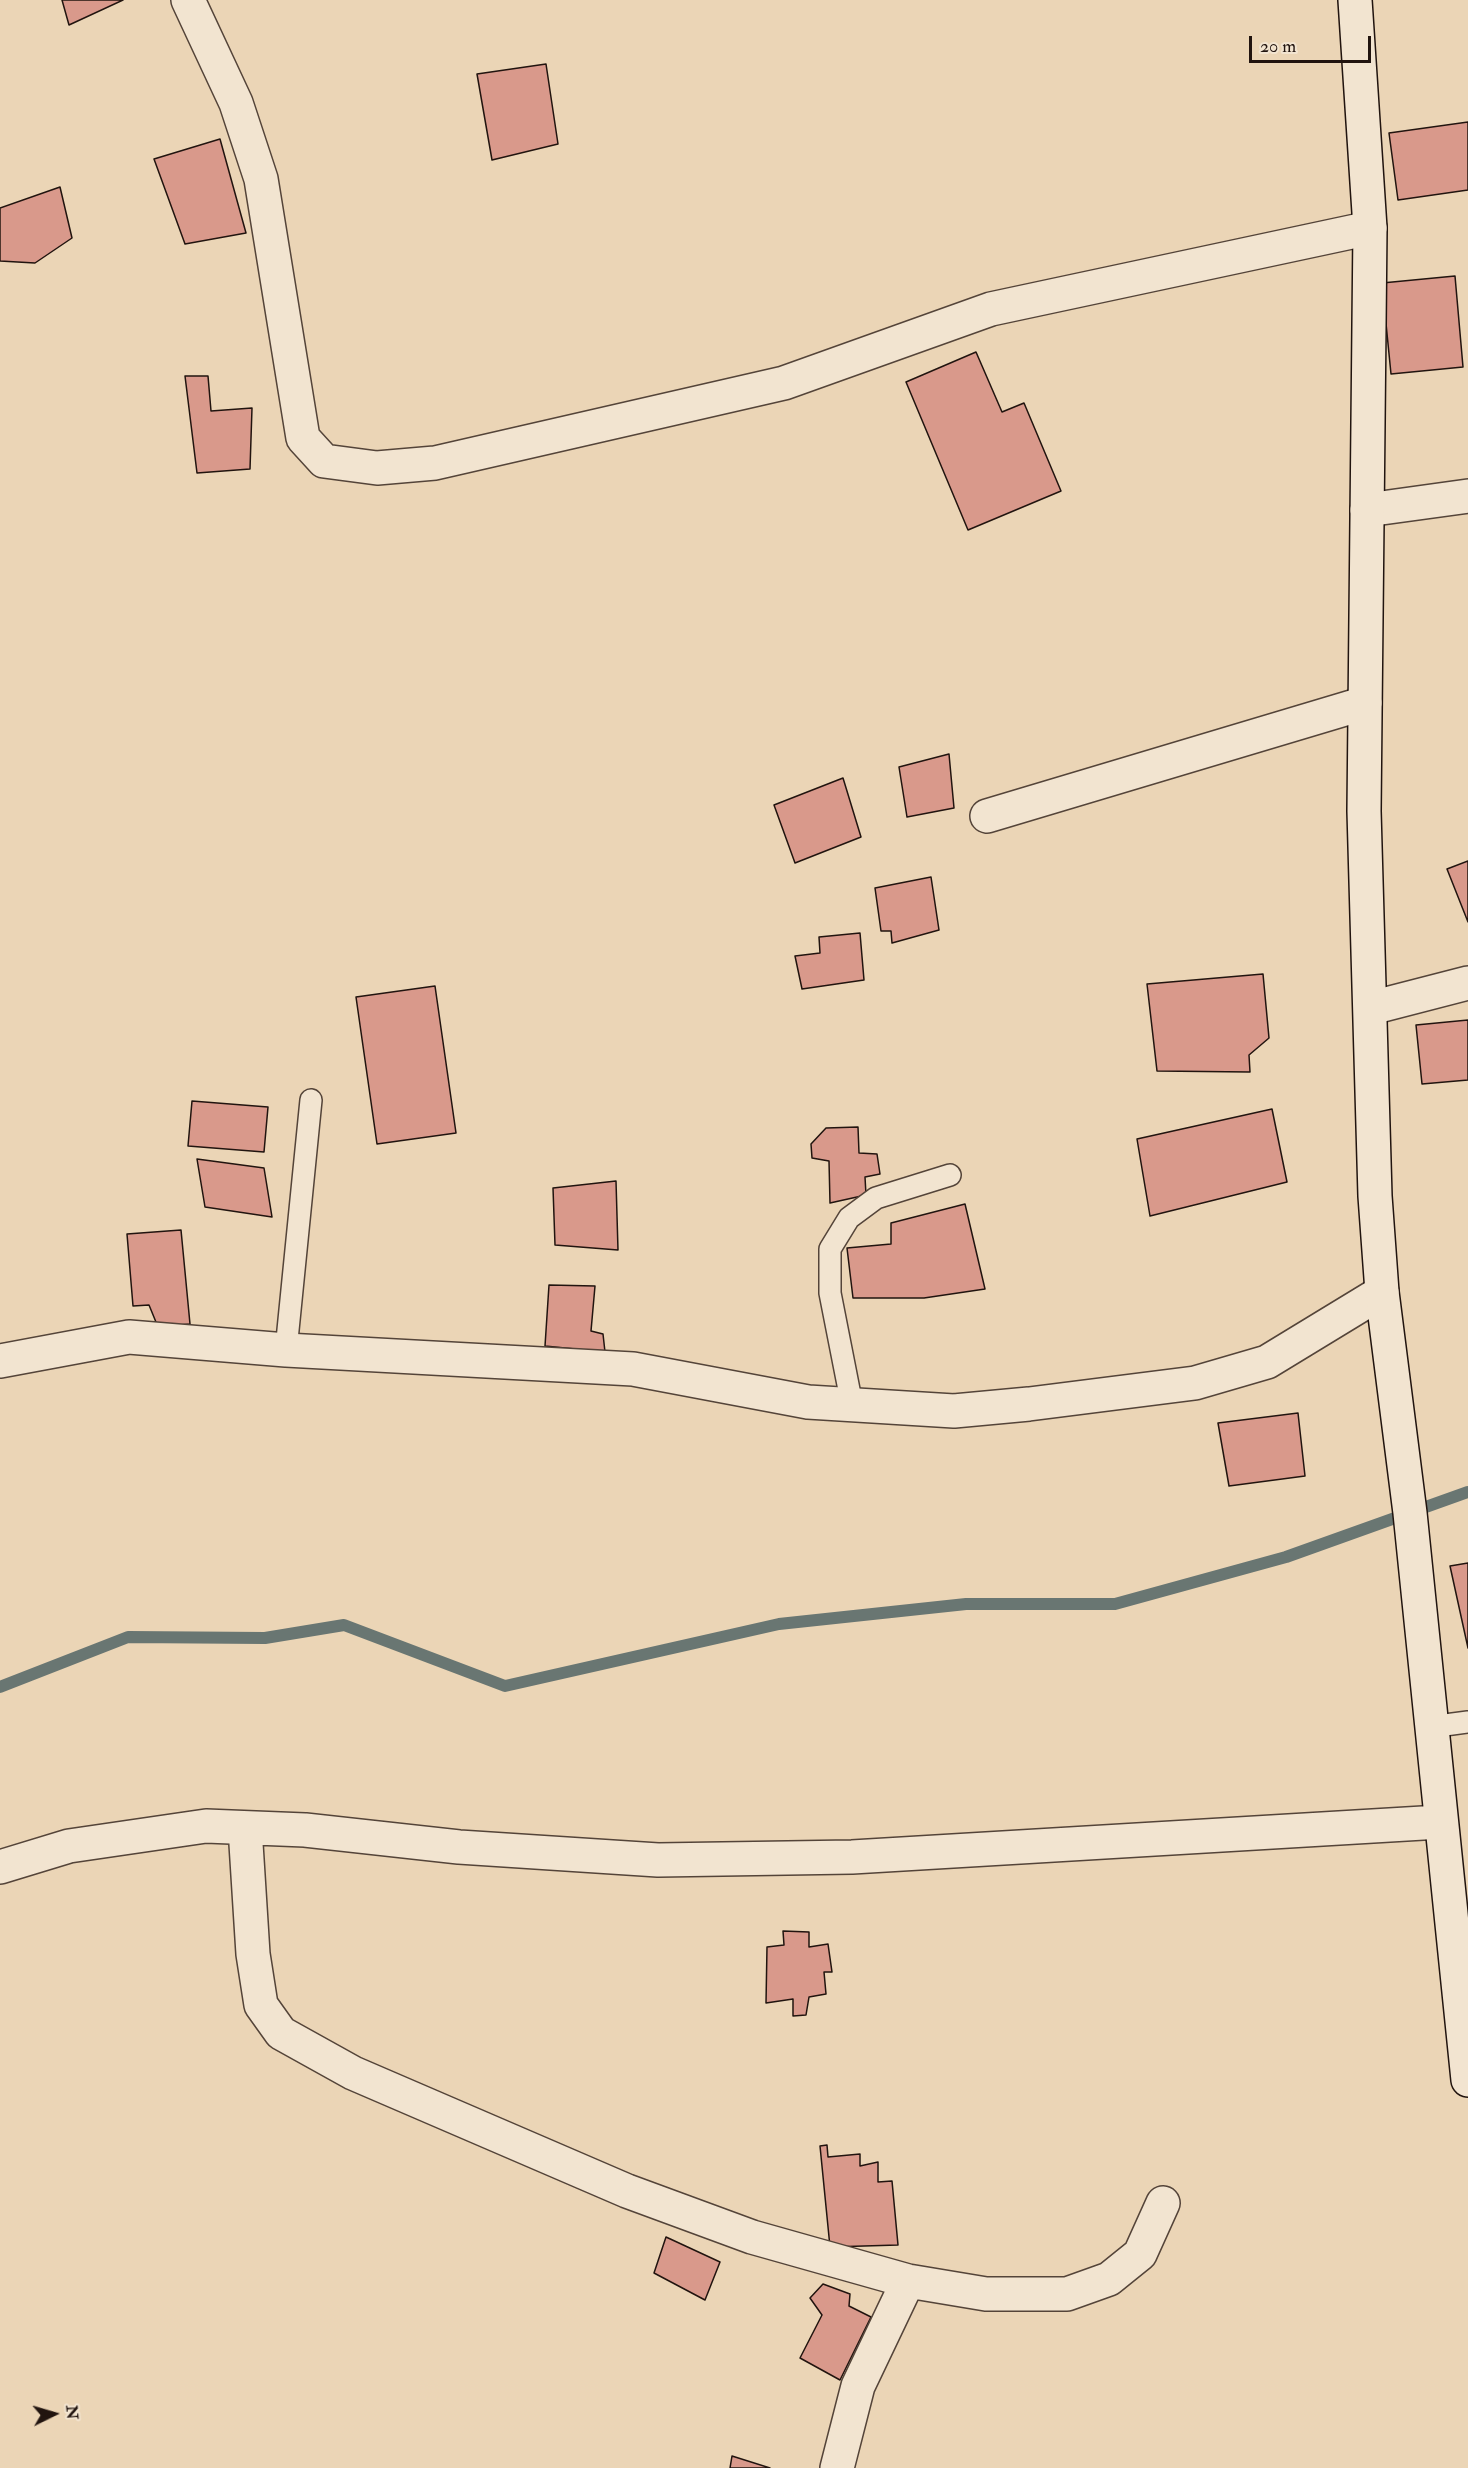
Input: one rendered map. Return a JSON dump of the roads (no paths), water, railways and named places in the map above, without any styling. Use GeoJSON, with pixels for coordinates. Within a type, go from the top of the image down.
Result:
{"type":"FeatureCollection","features":[{"type":"Feature","properties":{"kind":"street"},"geometry":{"type":"LineString","coordinates":[[188,0],[236,103],[261,179],[303,438],[324,461],[377,468],[435,463],[784,383],[991,309],[1370,228]]}},
{"type":"Feature","properties":{"kind":"street"},"geometry":{"type":"LineString","coordinates":[[1355,0],[1370,228],[1364,811],[1375,1196],[1382,1292],[1410,1513],[1430,1727],[1468,2080]]}},
{"type":"Feature","properties":{"kind":"street"},"geometry":{"type":"LineString","coordinates":[[1367,510],[1468,496]]}},
{"type":"Feature","properties":{"kind":"street"},"geometry":{"type":"LineString","coordinates":[[987,816],[1365,703]]}},
{"type":"Feature","properties":{"kind":"street"},"geometry":{"type":"LineString","coordinates":[[1371,1008],[1468,983]]}},
{"type":"Feature","properties":{"kind":"street"},"geometry":{"type":"LineString","coordinates":[[0,1361],[129,1337],[286,1350],[633,1369],[808,1402],[954,1411],[1195,1383],[1268,1362],[1382,1292]]}},
{"type":"Feature","properties":{"kind":"street"},"geometry":{"type":"LineString","coordinates":[[0,1867],[69,1846],[206,1826],[304,1830],[459,1847],[658,1860],[852,1857],[1440,1822]]}},
{"type":"Feature","properties":{"kind":"street"},"geometry":{"type":"LineString","coordinates":[[245,1828],[253,1954],[261,2005],[281,2033],[353,2073],[627,2191],[752,2237],[908,2281],[986,2294],[1067,2294],[1109,2279],[1140,2254],[1163,2203]]}},
{"type":"Feature","properties":{"kind":"street"},"geometry":{"type":"LineString","coordinates":[[837,2468],[858,2386],[908,2281]]}},
{"type":"Feature","properties":{"kind":"lane"},"geometry":{"type":"LineString","coordinates":[[286,1350],[311,1100]]}},
{"type":"Feature","properties":{"kind":"lane"},"geometry":{"type":"LineString","coordinates":[[852,1405],[830,1293],[830,1249],[849,1218],[876,1198],[950,1175]]}},
{"type":"Feature","properties":{"kind":"lane"},"geometry":{"type":"LineString","coordinates":[[1430,1727],[1468,1722]]}},
{"type":"Feature","properties":{"kind":"waterway"},"geometry":{"type":"LineString","coordinates":[[0,1687],[128,1637],[265,1638],[344,1625],[505,1686],[779,1624],[966,1604],[1115,1604],[1286,1557],[1468,1492]]}}]}
